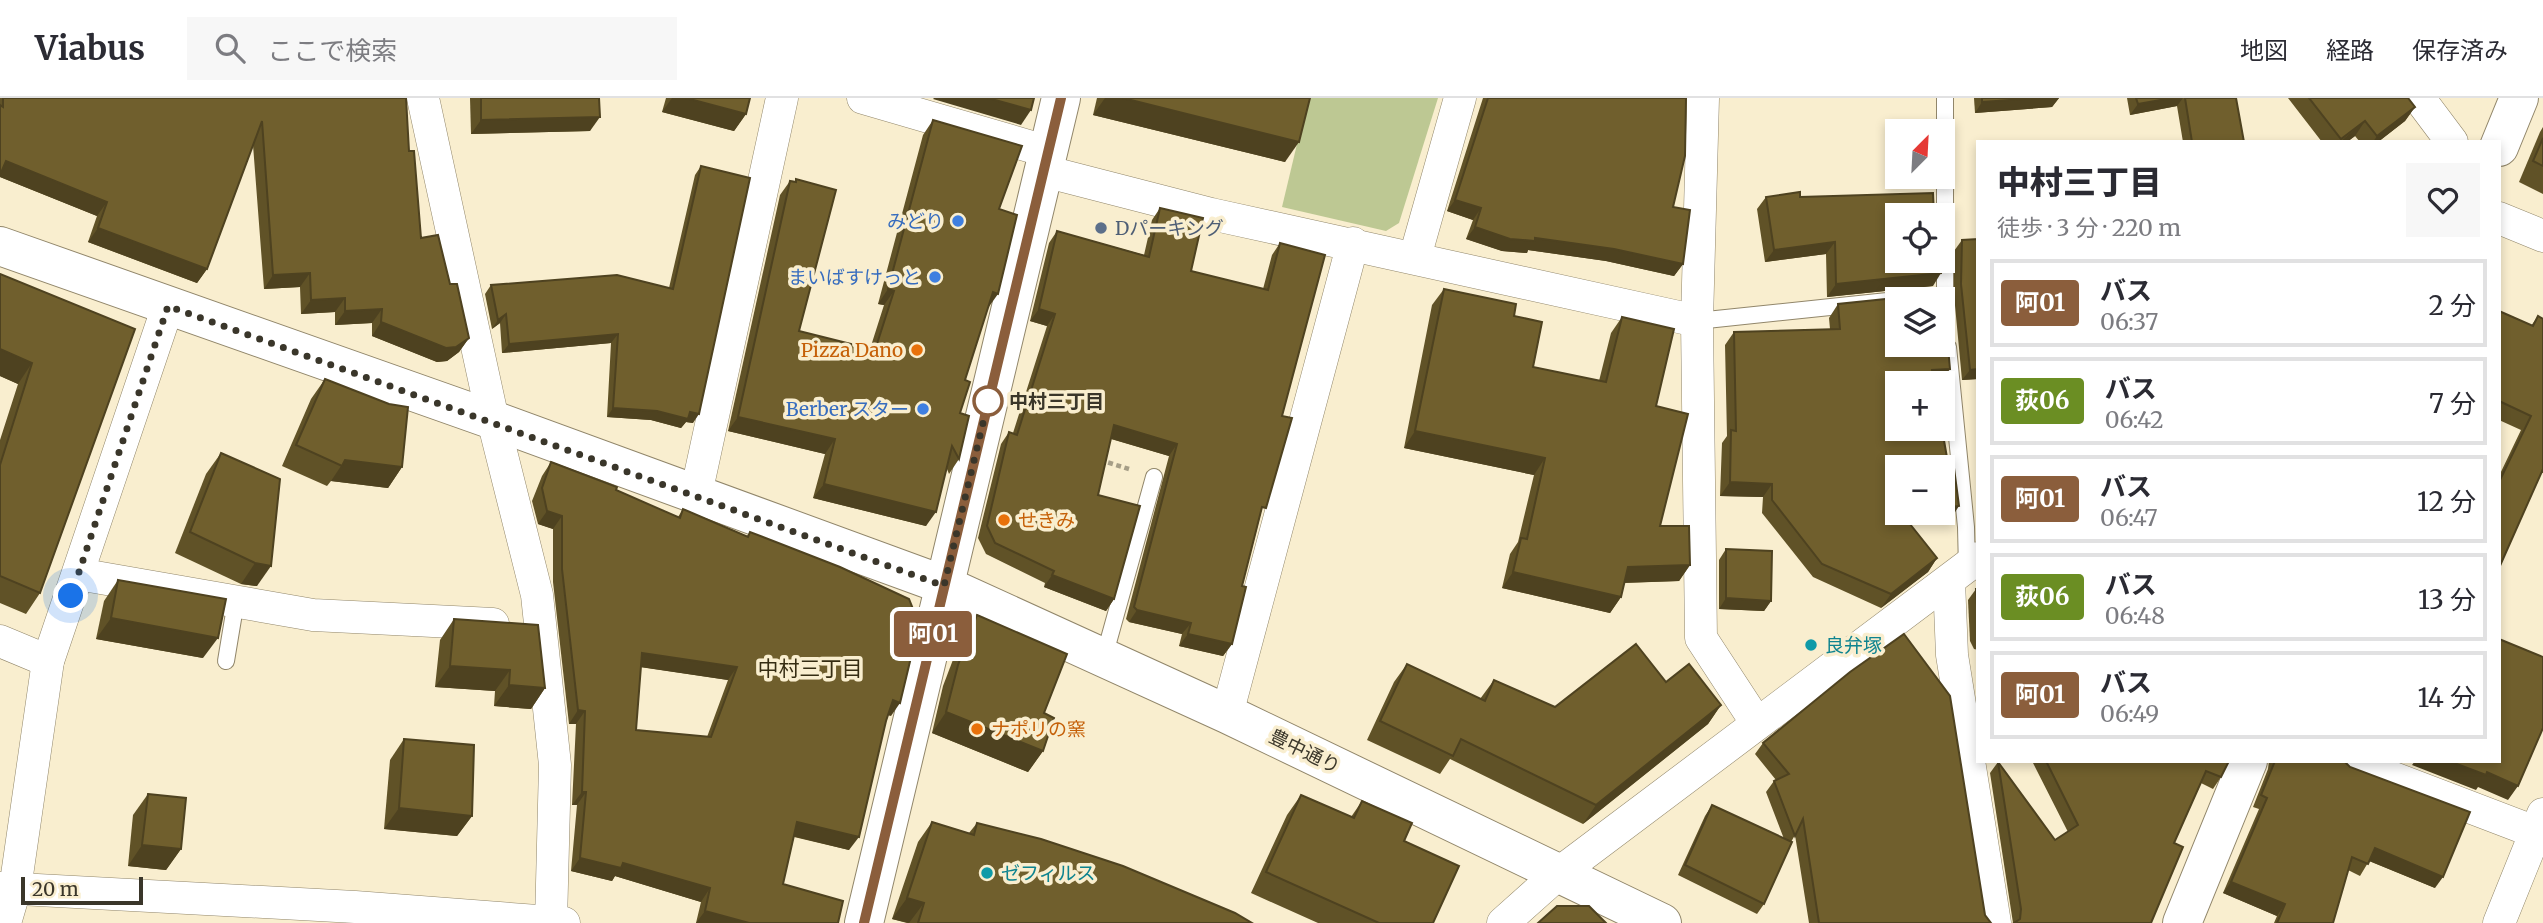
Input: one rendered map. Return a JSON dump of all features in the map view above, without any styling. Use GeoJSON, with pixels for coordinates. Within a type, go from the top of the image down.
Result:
{"type":"FeatureCollection","features":[{"type":"Feature","properties":{"kind":"street"},"geometry":{"type":"LineString","coordinates":[[7,888],[556,922],[555,765],[537,595],[492,420],[423,98]]}},
{"type":"Feature","properties":{"kind":"street"},"geometry":{"type":"LineString","coordinates":[[696,494],[782,98]]}},
{"type":"Feature","properties":{"kind":"street"},"geometry":{"type":"LineString","coordinates":[[863,98],[1211,214],[1353,243],[1697,321]]}},
{"type":"Feature","properties":{"kind":"street"},"geometry":{"type":"LineString","coordinates":[[864,923],[1061,98]]}},
{"type":"Feature","properties":{"kind":"street"},"geometry":{"type":"LineString","coordinates":[[1415,257],[1460,98]]}},
{"type":"Feature","properties":{"kind":"street"},"geometry":{"type":"LineString","coordinates":[[1703,98],[1697,321],[1701,638],[1756,722]]}},
{"type":"Feature","properties":{"kind":"street"},"geometry":{"type":"LineString","coordinates":[[2419,98],[2442,138]]}},
{"type":"Feature","properties":{"kind":"street"},"geometry":{"type":"LineString","coordinates":[[2501,142],[2519,98]]}},
{"type":"Feature","properties":{"kind":"street"},"geometry":{"type":"LineString","coordinates":[[2501,219],[2543,236]]}},
{"type":"Feature","properties":{"kind":"street"},"geometry":{"type":"LineString","coordinates":[[1227,714],[1353,243]]}},
{"type":"Feature","properties":{"kind":"street","name":"豊中通り"},"geometry":{"type":"LineString","coordinates":[[0,246],[492,420],[944,586],[1227,714],[1662,923]]}},
{"type":"Feature","properties":{"kind":"street"},"geometry":{"type":"LineString","coordinates":[[5,923],[7,888],[48,661],[168,306]]}},
{"type":"Feature","properties":{"kind":"street"},"geometry":{"type":"LineString","coordinates":[[1503,923],[1559,873],[1756,722],[1964,569]]}},
{"type":"Feature","properties":{"kind":"street"},"geometry":{"type":"LineString","coordinates":[[1964,569],[1952,655],[1995,923]]}},
{"type":"Feature","properties":{"kind":"street"},"geometry":{"type":"LineString","coordinates":[[78,574],[313,615],[541,626]]}},
{"type":"Feature","properties":{"kind":"street"},"geometry":{"type":"LineString","coordinates":[[0,641],[48,661]]}},
{"type":"Feature","properties":{"kind":"street"},"geometry":{"type":"LineString","coordinates":[[2182,923],[2247,763]]}},
{"type":"Feature","properties":{"kind":"street"},"geometry":{"type":"LineString","coordinates":[[2355,763],[2540,826],[2499,923]]}},
{"type":"Feature","properties":{"kind":"lane"},"geometry":{"type":"LineString","coordinates":[[1926,287],[1945,98]]}},
{"type":"Feature","properties":{"kind":"lane"},"geometry":{"type":"LineString","coordinates":[[1697,321],[1885,301]]}},
{"type":"Feature","properties":{"kind":"lane"},"geometry":{"type":"LineString","coordinates":[[1936,357],[1966,527],[1964,569]]}},
{"type":"Feature","properties":{"kind":"lane"},"geometry":{"type":"LineString","coordinates":[[1104,658],[1154,477]]}},
{"type":"Feature","properties":{"kind":"lane"},"geometry":{"type":"LineString","coordinates":[[226,661],[236,601]]}},
{"type":"Feature","properties":{"kind":"path"},"geometry":{"type":"LineString","coordinates":[[1088,456],[1154,477]]}},
{"type":"Feature","properties":{"kind":"green space"},"geometry":{"type":"Polygon","coordinates":[[[1308,98],[1438,98],[1399,223],[1386,231],[1282,207],[1308,98]]]}},
{"type":"Feature","properties":{"kind":"building"},"geometry":{"type":"Polygon","coordinates":[[[3,98],[406,98],[409,151],[414,151],[421,238],[438,235],[450,284],[457,284],[469,338],[456,347],[446,348],[381,322],[382,309],[345,311],[345,298],[311,300],[310,273],[273,275],[262,121],[207,269],[98,228],[107,202],[6,161],[0,175],[0,105],[3,107],[3,98]]]}},
{"type":"Feature","properties":{"kind":"building"},"geometry":{"type":"Polygon","coordinates":[[[481,98],[599,98],[600,117],[481,120],[481,98]]]}},
{"type":"Feature","properties":{"kind":"building"},"geometry":{"type":"Polygon","coordinates":[[[686,98],[750,98],[746,114],[686,98]]]}},
{"type":"Feature","properties":{"kind":"building"},"geometry":{"type":"Polygon","coordinates":[[[988,98],[1034,98],[1031,110],[988,98]]]}},
{"type":"Feature","properties":{"kind":"building"},"geometry":{"type":"Polygon","coordinates":[[[1123,98],[1310,98],[1299,142],[1123,98]]]}},
{"type":"Feature","properties":{"kind":"building"},"geometry":{"type":"Polygon","coordinates":[[[1488,98],[1686,98],[1685,156],[1673,207],[1690,210],[1683,264],[1614,249],[1535,238],[1535,241],[1510,239],[1475,227],[1481,208],[1455,200],[1488,98]]]}},
{"type":"Feature","properties":{"kind":"building"},"geometry":{"type":"Polygon","coordinates":[[[1982,98],[2039,98],[1982,102],[1982,98]]]}},
{"type":"Feature","properties":{"kind":"building"},"geometry":{"type":"Polygon","coordinates":[[[2136,98],[2172,98],[2138,104],[2136,98]]]}},
{"type":"Feature","properties":{"kind":"building"},"geometry":{"type":"Polygon","coordinates":[[[2185,98],[2236,98],[2244,140],[2192,140],[2185,98]]]}},
{"type":"Feature","properties":{"kind":"building"},"geometry":{"type":"Polygon","coordinates":[[[2309,98],[2408,98],[2415,107],[2377,136],[2365,121],[2341,139],[2309,98]]]}},
{"type":"Feature","properties":{"kind":"building"},"geometry":{"type":"Polygon","coordinates":[[[933,120],[1022,146],[999,209],[1017,215],[998,294],[993,292],[965,380],[970,382],[960,413],[969,416],[959,459],[952,446],[936,512],[824,484],[835,439],[738,417],[790,181],[796,182],[796,179],[836,190],[799,331],[875,350],[894,291],[888,289],[933,120]]]}},
{"type":"Feature","properties":{"kind":"building"},"geometry":{"type":"Polygon","coordinates":[[[2543,138],[2543,166],[2533,161],[2543,138]]]}},
{"type":"Feature","properties":{"kind":"building"},"geometry":{"type":"Polygon","coordinates":[[[701,166],[750,178],[699,414],[690,412],[688,419],[657,411],[613,408],[618,334],[509,344],[506,314],[498,320],[491,285],[617,275],[673,289],[701,166]]]}},
{"type":"Feature","properties":{"kind":"building"},"geometry":{"type":"Polygon","coordinates":[[[1800,192],[1800,197],[1933,193],[1933,203],[1885,203],[1885,273],[1941,273],[1836,284],[1835,242],[1774,250],[1766,197],[1800,192]]]}},
{"type":"Feature","properties":{"kind":"building"},"geometry":{"type":"Polygon","coordinates":[[[1160,208],[1203,218],[1191,271],[1268,290],[1280,243],[1325,255],[1282,416],[1292,418],[1266,508],[1262,507],[1242,586],[1246,587],[1232,644],[1188,634],[1191,623],[1134,607],[1177,444],[1114,425],[1098,495],[1140,506],[1114,599],[1052,575],[1054,571],[995,543],[987,526],[1009,432],[1017,435],[1055,314],[1039,309],[1057,231],[1149,257],[1160,208]]]}},
{"type":"Feature","properties":{"kind":"building"},"geometry":{"type":"Polygon","coordinates":[[[1976,239],[1976,369],[1970,370],[1961,284],[1962,240],[1976,239]]]}},
{"type":"Feature","properties":{"kind":"building"},"geometry":{"type":"Polygon","coordinates":[[[0,274],[135,329],[40,593],[0,576],[0,465],[32,363],[0,349],[0,274]]]}},
{"type":"Feature","properties":{"kind":"building"},"geometry":{"type":"Polygon","coordinates":[[[1444,289],[1516,304],[1514,316],[1542,322],[1533,367],[1606,382],[1622,317],[1674,329],[1656,406],[1688,414],[1660,526],[1689,526],[1690,565],[1628,567],[1621,597],[1513,572],[1521,538],[1527,539],[1545,458],[1415,431],[1444,289]]]}},
{"type":"Feature","properties":{"kind":"building"},"geometry":{"type":"Polygon","coordinates":[[[1885,299],[1885,357],[1949,357],[1950,369],[1885,371],[1885,441],[1944,441],[1947,455],[1885,455],[1885,525],[1911,525],[1937,558],[1891,594],[1822,564],[1772,500],[1772,484],[1730,482],[1731,430],[1736,431],[1734,332],[1840,329],[1838,304],[1885,299]]]}},
{"type":"Feature","properties":{"kind":"building"},"geometry":{"type":"Polygon","coordinates":[[[2501,312],[2533,326],[2538,316],[2543,319],[2543,469],[2501,564],[2501,478],[2531,416],[2501,402],[2501,312]]]}},
{"type":"Feature","properties":{"kind":"building"},"geometry":{"type":"Polygon","coordinates":[[[325,379],[389,404],[408,407],[402,467],[345,460],[342,466],[296,445],[325,379]]]}},
{"type":"Feature","properties":{"kind":"building"},"geometry":{"type":"Polygon","coordinates":[[[221,453],[280,479],[271,566],[255,563],[190,532],[221,453]]]}},
{"type":"Feature","properties":{"kind":"building"},"geometry":{"type":"Polygon","coordinates":[[[551,462],[617,487],[616,490],[680,518],[683,509],[748,537],[750,532],[840,567],[909,599],[919,624],[900,703],[893,700],[886,721],[859,837],[797,822],[783,884],[843,901],[838,923],[749,923],[705,911],[710,888],[623,863],[621,868],[580,858],[586,792],[582,792],[585,711],[578,710],[562,569],[562,516],[547,511],[542,488],[551,462]],[[642,653],[636,730],[711,737],[737,667],[642,653]]]}},
{"type":"Feature","properties":{"kind":"building"},"geometry":{"type":"Polygon","coordinates":[[[1955,476],[1959,506],[1955,506],[1955,476]]]}},
{"type":"Feature","properties":{"kind":"building"},"geometry":{"type":"Polygon","coordinates":[[[1726,549],[1772,551],[1771,601],[1726,598],[1726,549]]]}},
{"type":"Feature","properties":{"kind":"building"},"geometry":{"type":"Polygon","coordinates":[[[118,580],[226,599],[218,638],[111,618],[118,580]]]}},
{"type":"Feature","properties":{"kind":"building"},"geometry":{"type":"Polygon","coordinates":[[[977,615],[1067,654],[1044,713],[1054,718],[1043,751],[946,712],[958,665],[977,615]]]}},
{"type":"Feature","properties":{"kind":"building"},"geometry":{"type":"Polygon","coordinates":[[[454,619],[538,625],[545,688],[509,685],[510,670],[450,666],[454,619]]]}},
{"type":"Feature","properties":{"kind":"building"},"geometry":{"type":"Polygon","coordinates":[[[1904,634],[1950,696],[1985,915],[1991,923],[1819,923],[1803,819],[1795,836],[1774,781],[1789,774],[1763,743],[1850,672],[1904,634]]]}},
{"type":"Feature","properties":{"kind":"building"},"geometry":{"type":"Polygon","coordinates":[[[2501,640],[2543,657],[2543,728],[2518,786],[2487,772],[2486,775],[2454,763],[2501,763],[2501,640]]]}},
{"type":"Feature","properties":{"kind":"building"},"geometry":{"type":"Polygon","coordinates":[[[1636,644],[1666,682],[1689,664],[1721,705],[1596,805],[1461,739],[1453,756],[1380,721],[1407,664],[1485,701],[1494,680],[1555,707],[1636,644]]]}},
{"type":"Feature","properties":{"kind":"building"},"geometry":{"type":"Polygon","coordinates":[[[404,739],[474,745],[472,816],[399,808],[404,739]]]}},
{"type":"Feature","properties":{"kind":"building"},"geometry":{"type":"Polygon","coordinates":[[[1998,763],[2055,840],[2078,825],[2047,763],[2228,763],[2221,777],[2206,771],[2174,843],[2183,847],[2151,923],[2014,923],[2020,919],[2021,909],[1998,763]]]}},
{"type":"Feature","properties":{"kind":"building"},"geometry":{"type":"Polygon","coordinates":[[[2274,763],[2346,763],[2350,767],[2470,812],[2443,877],[2375,848],[2368,864],[2352,857],[2333,923],[2277,923],[2285,904],[2231,882],[2267,798],[2261,795],[2274,763]]]}},
{"type":"Feature","properties":{"kind":"building"},"geometry":{"type":"Polygon","coordinates":[[[148,794],[186,798],[181,849],[142,845],[148,794]]]}},
{"type":"Feature","properties":{"kind":"building"},"geometry":{"type":"Polygon","coordinates":[[[1301,795],[1354,818],[1362,801],[1412,823],[1404,841],[1459,866],[1433,923],[1379,923],[1266,872],[1301,795]]]}},
{"type":"Feature","properties":{"kind":"building"},"geometry":{"type":"Polygon","coordinates":[[[1712,805],[1792,842],[1764,904],[1685,865],[1712,805]]]}},
{"type":"Feature","properties":{"kind":"building","name":"ゼフィルス"},"geometry":{"type":"Polygon","coordinates":[[[932,822],[974,835],[977,823],[1041,839],[1123,866],[1235,913],[1252,923],[918,923],[924,903],[907,898],[932,822]]]}},
{"type":"Feature","properties":{"kind":"building"},"geometry":{"type":"Polygon","coordinates":[[[1557,906],[1589,906],[1606,923],[1538,923],[1557,906]]]}},
{"type":"Feature","properties":{"kind":"bus line","name":"阿01"},"geometry":{"type":"LineString","coordinates":[[864,923],[1061,98]]}},
{"type":"Feature","properties":{"kind":"place","name":"みどり"},"geometry":{"type":"Point","coordinates":[958,221]}},
{"type":"Feature","properties":{"kind":"place","name":"Dパーキング"},"geometry":{"type":"Point","coordinates":[1101,228]}},
{"type":"Feature","properties":{"kind":"place","name":"まいばすけっと"},"geometry":{"type":"Point","coordinates":[935,277]}},
{"type":"Feature","properties":{"kind":"place","name":"Pizza Dano"},"geometry":{"type":"Point","coordinates":[917,350]}},
{"type":"Feature","properties":{"kind":"place","name":"中村三丁目"},"geometry":{"type":"Point","coordinates":[988,401]}},
{"type":"Feature","properties":{"kind":"place","name":"Berber スター"},"geometry":{"type":"Point","coordinates":[923,409]}},
{"type":"Feature","properties":{"kind":"place","name":"せきみ"},"geometry":{"type":"Point","coordinates":[1004,520]}},
{"type":"Feature","properties":{"kind":"place","name":"良弁塚"},"geometry":{"type":"Point","coordinates":[1811,645]}},
{"type":"Feature","properties":{"kind":"place","name":"ナポリの窯"},"geometry":{"type":"Point","coordinates":[977,729]}},
{"type":"Feature","properties":{"kind":"place","name":"ゼフィルス"},"geometry":{"type":"Point","coordinates":[987,873]}},
{"type":"Feature","properties":{"kind":"district","name":"中村三丁目"},"geometry":{"type":"Point","coordinates":[810,668]}},
{"type":"Feature","properties":{"kind":"route"},"geometry":{"type":"LineString","coordinates":[[71,596],[168,306],[620,466],[944,586],[989,398],[988,401]]}}]}
